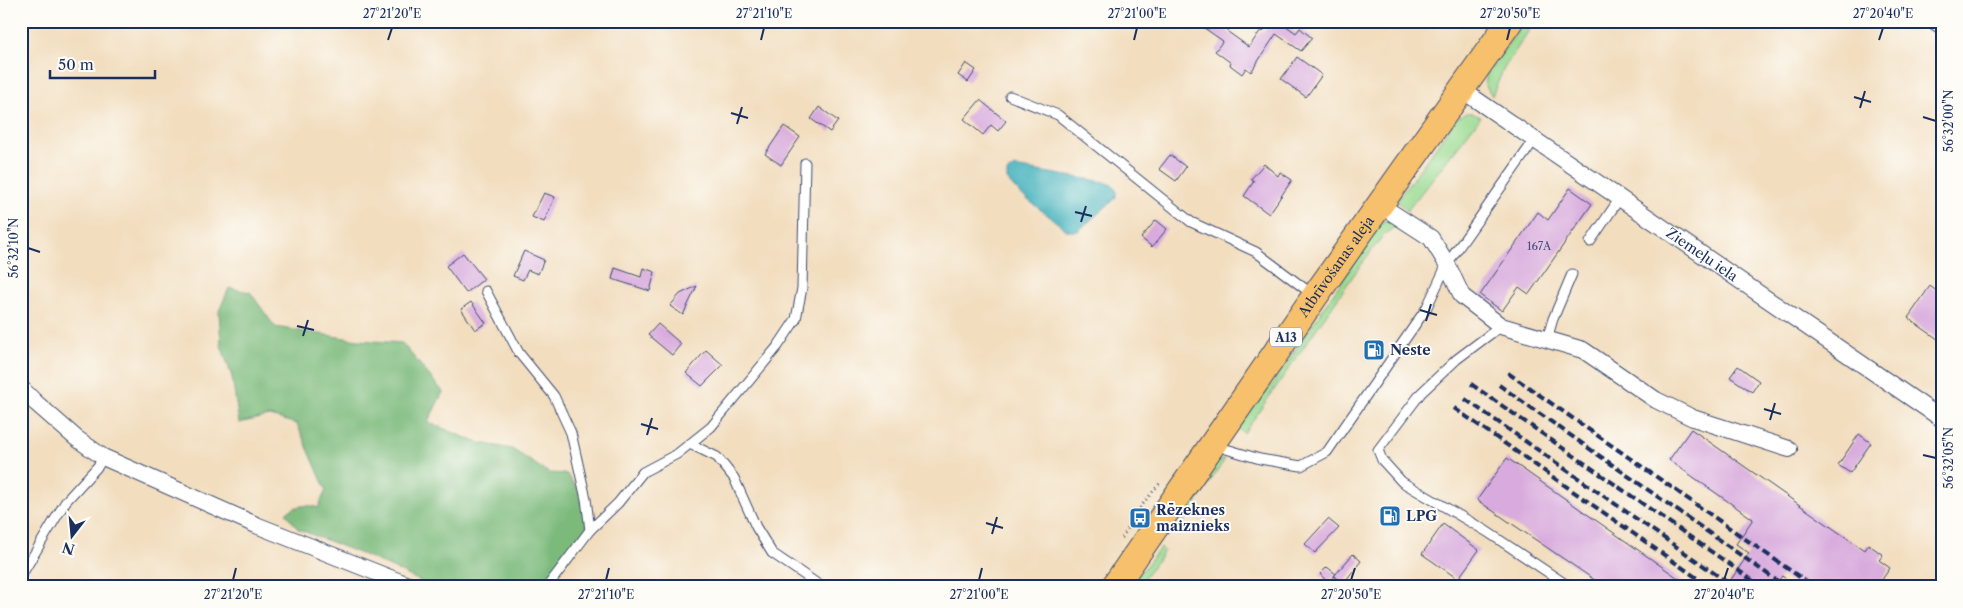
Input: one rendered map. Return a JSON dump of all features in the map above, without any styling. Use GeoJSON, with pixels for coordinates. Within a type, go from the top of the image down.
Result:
{"type":"FeatureCollection","features":[{"type":"Feature","properties":{"kind":"main road","name":"Atbrīvošanas aleja"},"geometry":{"type":"LineString","coordinates":[[1114,587],[1315,296],[1510,21]]}},
{"type":"Feature","properties":{"kind":"street","name":"Ziemeļu iela"},"geometry":{"type":"LineString","coordinates":[[1462,90],[1942,419]]}},
{"type":"Feature","properties":{"kind":"street"},"geometry":{"type":"LineString","coordinates":[[1380,205],[1431,238],[1447,264],[1462,296],[1501,326],[1583,350],[1656,400],[1694,418],[1789,449]]}},
{"type":"Feature","properties":{"kind":"street"},"geometry":{"type":"LineString","coordinates":[[21,388],[76,438],[103,457],[256,525],[413,587]]}},
{"type":"Feature","properties":{"kind":"lane"},"geometry":{"type":"LineString","coordinates":[[1928,21],[1942,30]]}},
{"type":"Feature","properties":{"kind":"lane"},"geometry":{"type":"LineString","coordinates":[[1010,96],[1058,115],[1191,222],[1256,252],[1315,296]]}},
{"type":"Feature","properties":{"kind":"lane"},"geometry":{"type":"LineString","coordinates":[[1214,442],[1226,449],[1260,459],[1301,466],[1327,452],[1426,309],[1447,264],[1535,139]]}},
{"type":"Feature","properties":{"kind":"lane"},"geometry":{"type":"LineString","coordinates":[[547,587],[590,530],[618,503],[644,472],[677,454],[710,427],[778,346],[796,319],[802,288],[805,162]]}},
{"type":"Feature","properties":{"kind":"lane"},"geometry":{"type":"LineString","coordinates":[[1590,242],[1620,198]]}},
{"type":"Feature","properties":{"kind":"lane"},"geometry":{"type":"LineString","coordinates":[[1547,339],[1553,319],[1572,274]]}},
{"type":"Feature","properties":{"kind":"lane"},"geometry":{"type":"LineString","coordinates":[[486,291],[519,353],[554,396],[571,433],[586,499],[590,530]]}},
{"type":"Feature","properties":{"kind":"lane"},"geometry":{"type":"LineString","coordinates":[[1501,326],[1458,359],[1421,393],[1378,450],[1382,460],[1402,482],[1486,531],[1570,587]]}},
{"type":"Feature","properties":{"kind":"lane"},"geometry":{"type":"LineString","coordinates":[[690,444],[717,456],[734,478],[756,527],[772,553],[822,587]]}},
{"type":"Feature","properties":{"kind":"lane"},"geometry":{"type":"LineString","coordinates":[[21,576],[66,501],[98,466],[103,457]]}},
{"type":"Feature","properties":{"kind":"green space"},"geometry":{"type":"Polygon","coordinates":[[[1525,21],[1535,21],[1503,70],[1492,96],[1485,84],[1487,74],[1525,21]]]}},
{"type":"Feature","properties":{"kind":"green space"},"geometry":{"type":"Polygon","coordinates":[[[1466,113],[1481,117],[1407,211],[1397,201],[1455,120],[1466,113]]]}},
{"type":"Feature","properties":{"kind":"green space"},"geometry":{"type":"Polygon","coordinates":[[[1388,220],[1399,223],[1382,237],[1362,263],[1244,433],[1235,427],[1272,385],[1382,221],[1388,220]]]}},
{"type":"Feature","properties":{"kind":"green space"},"geometry":{"type":"Polygon","coordinates":[[[229,288],[250,292],[275,327],[358,340],[402,343],[443,392],[428,422],[476,442],[512,449],[549,473],[567,474],[580,493],[588,533],[547,587],[433,587],[369,557],[298,529],[286,513],[301,506],[318,508],[326,490],[297,424],[270,416],[239,423],[232,377],[221,345],[219,311],[229,288]]]}},
{"type":"Feature","properties":{"kind":"green space"},"geometry":{"type":"Polygon","coordinates":[[[1225,459],[1179,530],[1174,529],[1182,517],[1192,490],[1218,460],[1225,459]]]}},
{"type":"Feature","properties":{"kind":"green space"},"geometry":{"type":"Polygon","coordinates":[[[1161,547],[1164,551],[1138,587],[1129,587],[1161,547]]]}},
{"type":"Feature","properties":{"kind":"water"},"geometry":{"type":"Polygon","coordinates":[[[1014,167],[1105,182],[1113,185],[1117,192],[1115,199],[1078,231],[1068,231],[1019,193],[1007,180],[1007,172],[1014,167]]]}},
{"type":"Feature","properties":{"kind":"building"},"geometry":{"type":"Polygon","coordinates":[[[1194,21],[1217,21],[1229,30],[1228,32],[1249,47],[1261,30],[1263,32],[1271,21],[1279,21],[1296,33],[1300,28],[1312,38],[1301,51],[1276,34],[1251,72],[1246,68],[1242,74],[1215,51],[1223,41],[1194,21]]]}},
{"type":"Feature","properties":{"kind":"building"},"geometry":{"type":"Polygon","coordinates":[[[1297,57],[1322,75],[1306,97],[1281,79],[1297,57]]]}},
{"type":"Feature","properties":{"kind":"building"},"geometry":{"type":"Polygon","coordinates":[[[966,63],[976,70],[968,82],[958,75],[966,63]]]}},
{"type":"Feature","properties":{"kind":"building"},"geometry":{"type":"Polygon","coordinates":[[[980,100],[1006,121],[998,131],[991,125],[983,135],[964,119],[980,100]]]}},
{"type":"Feature","properties":{"kind":"building"},"geometry":{"type":"Polygon","coordinates":[[[819,107],[838,121],[830,132],[811,119],[819,107]]]}},
{"type":"Feature","properties":{"kind":"building"},"geometry":{"type":"Polygon","coordinates":[[[784,126],[800,137],[781,165],[765,154],[784,126]]]}},
{"type":"Feature","properties":{"kind":"building"},"geometry":{"type":"Polygon","coordinates":[[[1170,155],[1186,167],[1176,181],[1159,169],[1170,155]]]}},
{"type":"Feature","properties":{"kind":"building"},"geometry":{"type":"Polygon","coordinates":[[[1264,164],[1278,176],[1280,172],[1292,180],[1269,214],[1244,196],[1254,181],[1251,179],[1264,164]]]}},
{"type":"Feature","properties":{"kind":"building"},"geometry":{"type":"Polygon","coordinates":[[[1570,188],[1592,204],[1529,294],[1519,287],[1502,311],[1480,295],[1538,212],[1548,220],[1570,188]]]}},
{"type":"Feature","properties":{"kind":"building"},"geometry":{"type":"Polygon","coordinates":[[[544,193],[555,197],[544,222],[532,217],[544,193]]]}},
{"type":"Feature","properties":{"kind":"building"},"geometry":{"type":"Polygon","coordinates":[[[1156,220],[1167,229],[1152,247],[1141,238],[1156,220]]]}},
{"type":"Feature","properties":{"kind":"building"},"geometry":{"type":"Polygon","coordinates":[[[524,251],[544,260],[538,274],[528,270],[523,280],[513,276],[524,251]]]}},
{"type":"Feature","properties":{"kind":"building"},"geometry":{"type":"Polygon","coordinates":[[[463,253],[484,279],[466,293],[446,266],[463,253]]]}},
{"type":"Feature","properties":{"kind":"building"},"geometry":{"type":"Polygon","coordinates":[[[615,268],[641,277],[643,268],[655,272],[650,291],[612,279],[615,268]]]}},
{"type":"Feature","properties":{"kind":"building"},"geometry":{"type":"Polygon","coordinates":[[[697,286],[683,315],[670,306],[680,294],[697,286]]]}},
{"type":"Feature","properties":{"kind":"building"},"geometry":{"type":"Polygon","coordinates":[[[1930,286],[1942,295],[1942,342],[1908,318],[1930,286]]]}},
{"type":"Feature","properties":{"kind":"building"},"geometry":{"type":"Polygon","coordinates":[[[471,302],[486,323],[475,330],[461,309],[471,302]]]}},
{"type":"Feature","properties":{"kind":"building"},"geometry":{"type":"Polygon","coordinates":[[[658,324],[681,344],[672,355],[648,335],[658,324]]]}},
{"type":"Feature","properties":{"kind":"building"},"geometry":{"type":"Polygon","coordinates":[[[706,350],[723,365],[702,386],[686,373],[706,350]]]}},
{"type":"Feature","properties":{"kind":"building"},"geometry":{"type":"Polygon","coordinates":[[[1738,366],[1759,381],[1752,392],[1730,377],[1738,366]]]}},
{"type":"Feature","properties":{"kind":"building"},"geometry":{"type":"Polygon","coordinates":[[[1691,429],[1864,550],[1868,544],[1883,555],[1879,560],[1890,568],[1877,587],[1798,587],[1782,576],[1774,587],[1726,587],[1749,553],[1736,544],[1753,519],[1669,460],[1691,429]]]}},
{"type":"Feature","properties":{"kind":"building"},"geometry":{"type":"Polygon","coordinates":[[[1859,434],[1871,443],[1850,473],[1838,465],[1859,434]]]}},
{"type":"Feature","properties":{"kind":"building"},"geometry":{"type":"Polygon","coordinates":[[[1507,458],[1691,587],[1605,587],[1477,500],[1507,458]]]}},
{"type":"Feature","properties":{"kind":"building"},"geometry":{"type":"Polygon","coordinates":[[[1328,519],[1339,528],[1315,553],[1305,544],[1328,519]]]}},
{"type":"Feature","properties":{"kind":"building"},"geometry":{"type":"Polygon","coordinates":[[[1443,524],[1479,550],[1458,579],[1422,554],[1443,524]]]}},
{"type":"Feature","properties":{"kind":"building"},"geometry":{"type":"Polygon","coordinates":[[[1353,554],[1361,561],[1343,584],[1334,576],[1353,554]]]}},
{"type":"Feature","properties":{"kind":"building"},"geometry":{"type":"Polygon","coordinates":[[[1327,567],[1336,574],[1328,583],[1320,574],[1327,567]]]}},
{"type":"Feature","properties":{"kind":"railway"},"geometry":{"type":"LineString","coordinates":[[1508,373],[1814,587]]}},
{"type":"Feature","properties":{"kind":"railway"},"geometry":{"type":"LineString","coordinates":[[1471,384],[1762,587]]}},
{"type":"Feature","properties":{"kind":"railway"},"geometry":{"type":"LineString","coordinates":[[1499,385],[1786,587]]}},
{"type":"Feature","properties":{"kind":"railway"},"geometry":{"type":"LineString","coordinates":[[1465,399],[1734,587]]}},
{"type":"Feature","properties":{"kind":"railway"},"geometry":{"type":"LineString","coordinates":[[1454,408],[1710,587]]}},
{"type":"Feature","properties":{"kind":"place","name":"Neste"},"geometry":{"type":"Point","coordinates":[1374,350]}},
{"type":"Feature","properties":{"kind":"place","name":"LPG"},"geometry":{"type":"Point","coordinates":[1390,516]}},
{"type":"Feature","properties":{"kind":"place","name":"Rēzeknes maiznieks"},"geometry":{"type":"Point","coordinates":[1140,518]}}]}
